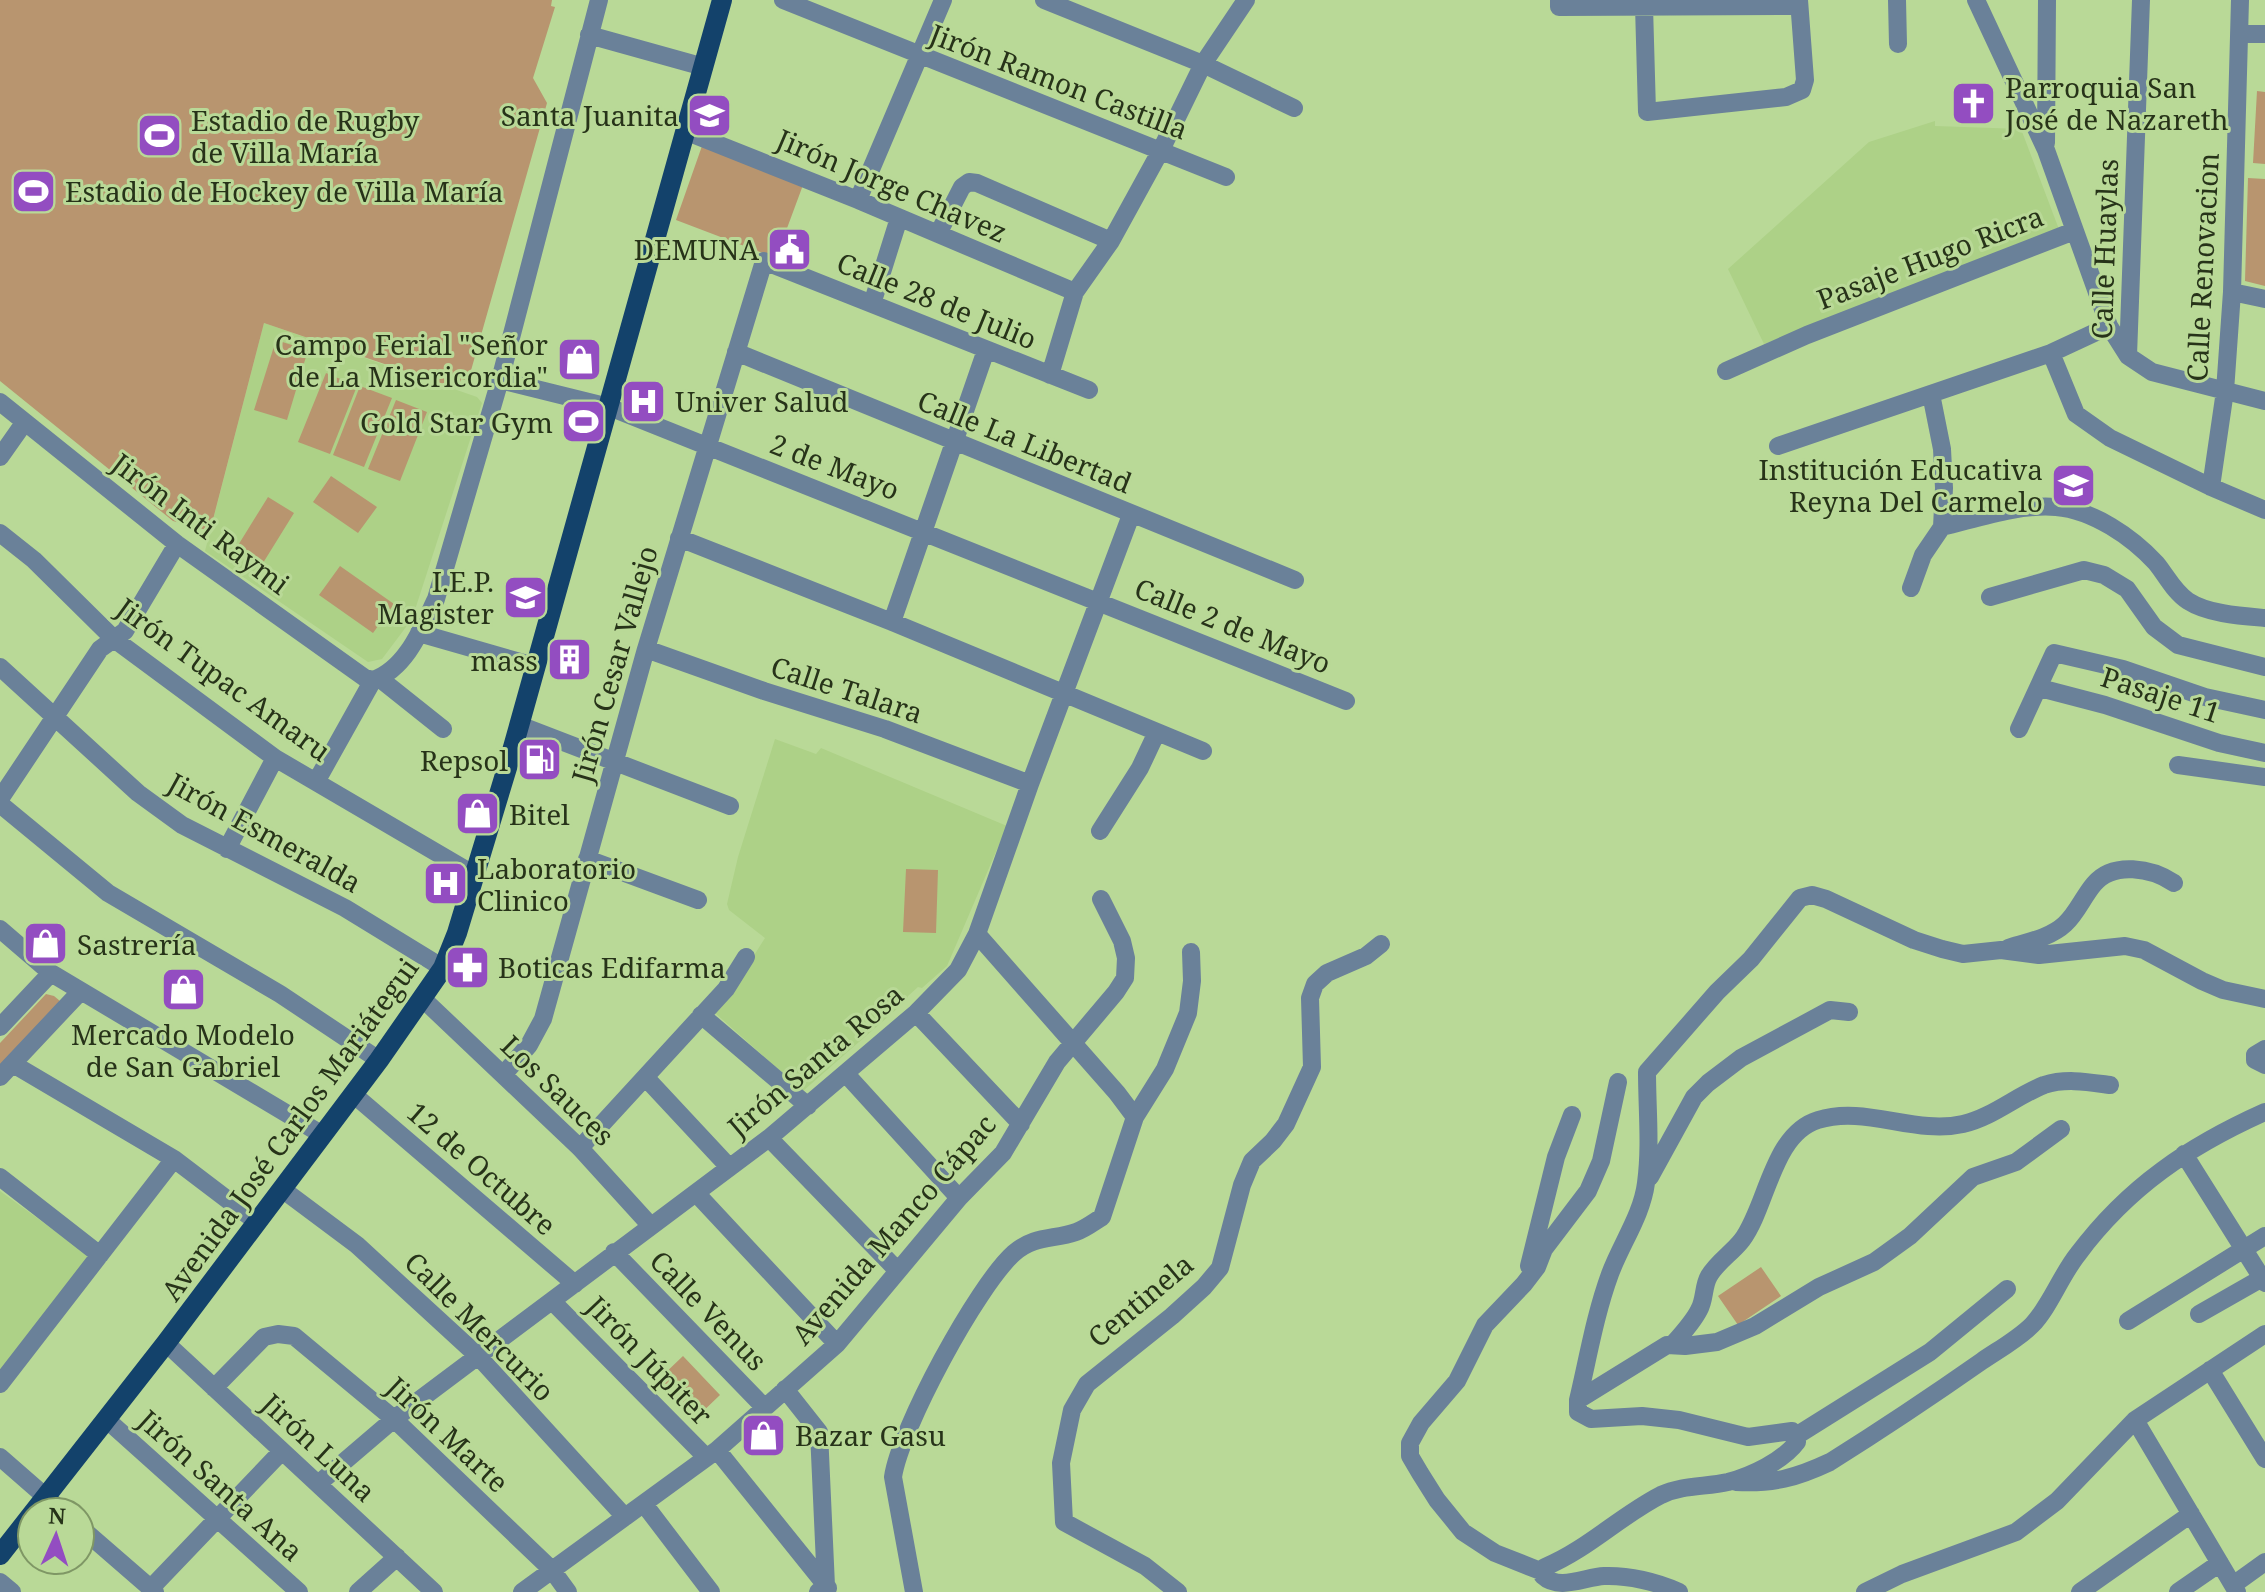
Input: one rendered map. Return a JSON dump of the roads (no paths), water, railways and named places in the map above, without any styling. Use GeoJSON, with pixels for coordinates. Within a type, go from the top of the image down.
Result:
{"type":"FeatureCollection","features":[{"type":"Feature","properties":{"kind":"main road","name":"Avenida José Carlos Mariátegui"},"geometry":{"type":"LineString","coordinates":[[0,1555],[166,1343],[379,1060],[443,968],[457,933],[519,725],[722,0]]}},
{"type":"Feature","properties":{"kind":"street"},"geometry":{"type":"LineString","coordinates":[[316,782],[376,679],[391,671],[419,633],[436,599],[500,380],[599,0]]}},
{"type":"Feature","properties":{"kind":"street","name":"Jirón Ramon Castilla"},"geometry":{"type":"LineString","coordinates":[[783,0],[1226,177]]}},
{"type":"Feature","properties":{"kind":"street"},"geometry":{"type":"LineString","coordinates":[[858,200],[943,0]]}},
{"type":"Feature","properties":{"kind":"street"},"geometry":{"type":"LineString","coordinates":[[1044,0],[1203,64],[1294,108]]}},
{"type":"Feature","properties":{"kind":"street"},"geometry":{"type":"LineString","coordinates":[[1050,375],[1075,292],[1111,241],[1203,64],[1246,0]]}},
{"type":"Feature","properties":{"kind":"street"},"geometry":{"type":"LineString","coordinates":[[1897,0],[1898,44]]}},
{"type":"Feature","properties":{"kind":"street"},"geometry":{"type":"LineString","coordinates":[[1976,0],[2046,150],[2109,326],[2128,356],[2152,372],[2265,401]]}},
{"type":"Feature","properties":{"kind":"street"},"geometry":{"type":"LineString","coordinates":[[2046,150],[2047,0]]}},
{"type":"Feature","properties":{"kind":"street","name":"Calle Huaylas"},"geometry":{"type":"LineString","coordinates":[[2128,356],[2141,0]]}},
{"type":"Feature","properties":{"kind":"street","name":"Calle Renovacion"},"geometry":{"type":"LineString","coordinates":[[2211,487],[2225,391],[2232,292],[2240,0]]}},
{"type":"Feature","properties":{"kind":"street"},"geometry":{"type":"LineString","coordinates":[[1559,4],[1799,3],[1805,80],[1802,90],[1786,97],[1647,112],[1644,6]]}},
{"type":"Feature","properties":{"kind":"street"},"geometry":{"type":"LineString","coordinates":[[2240,34],[2265,34]]}},
{"type":"Feature","properties":{"kind":"street"},"geometry":{"type":"LineString","coordinates":[[589,35],[704,67]]}},
{"type":"Feature","properties":{"kind":"street","name":"Jirón Jorge Chavez"},"geometry":{"type":"LineString","coordinates":[[687,132],[1075,292]]}},
{"type":"Feature","properties":{"kind":"street"},"geometry":{"type":"LineString","coordinates":[[938,234],[962,187],[969,182],[1111,241]]}},
{"type":"Feature","properties":{"kind":"street"},"geometry":{"type":"LineString","coordinates":[[872,304],[899,218]]}},
{"type":"Feature","properties":{"kind":"street","name":"Pasaje Hugo Ricra"},"geometry":{"type":"LineString","coordinates":[[1726,371],[1807,335],[2074,231]]}},
{"type":"Feature","properties":{"kind":"street","name":"Calle 28 de Julio"},"geometry":{"type":"LineString","coordinates":[[764,261],[1089,390]]}},
{"type":"Feature","properties":{"kind":"street","name":"Jirón Cesar Vallejo"},"geometry":{"type":"LineString","coordinates":[[503,1075],[529,1045],[543,1019],[646,649],[764,261]]}},
{"type":"Feature","properties":{"kind":"street"},"geometry":{"type":"LineString","coordinates":[[2232,292],[2265,299]]}},
{"type":"Feature","properties":{"kind":"street"},"geometry":{"type":"LineString","coordinates":[[1778,446],[2051,353],[2109,326]]}},
{"type":"Feature","properties":{"kind":"street"},"geometry":{"type":"LineString","coordinates":[[892,622],[986,350]]}},
{"type":"Feature","properties":{"kind":"street","name":"Calle La Libertad"},"geometry":{"type":"LineString","coordinates":[[736,352],[1295,580]]}},
{"type":"Feature","properties":{"kind":"street"},"geometry":{"type":"LineString","coordinates":[[2051,353],[2076,414],[2110,438],[2265,510]]}},
{"type":"Feature","properties":{"kind":"street","name":"2 de Mayo"},"geometry":{"type":"LineString","coordinates":[[500,380],[609,407],[1099,601]]}},
{"type":"Feature","properties":{"kind":"street"},"geometry":{"type":"LineString","coordinates":[[1911,588],[1923,555],[1942,527],[1942,449],[1931,394]]}},
{"type":"Feature","properties":{"kind":"street","name":"Jirón Inti Raymi"},"geometry":{"type":"LineString","coordinates":[[0,402],[177,544],[365,678],[376,679],[443,729]]}},
{"type":"Feature","properties":{"kind":"street"},"geometry":{"type":"LineString","coordinates":[[0,457],[24,423]]}},
{"type":"Feature","properties":{"kind":"street"},"geometry":{"type":"LineString","coordinates":[[1942,527],[2014,510],[2060,507],[2104,522],[2124,536],[2155,562],[2185,600],[2200,607],[2265,618]]}},
{"type":"Feature","properties":{"kind":"street","name":"Jirón Santa Rosa"},"geometry":{"type":"LineString","coordinates":[[318,1484],[394,1419],[769,1138],[916,1013],[958,970],[977,934],[1131,515]]}},
{"type":"Feature","properties":{"kind":"street","name":"Jirón Tupac Amaru"},"geometry":{"type":"LineString","coordinates":[[0,533],[34,560],[114,639],[275,758],[473,874]]}},
{"type":"Feature","properties":{"kind":"street"},"geometry":{"type":"LineString","coordinates":[[679,538],[1203,751]]}},
{"type":"Feature","properties":{"kind":"street"},"geometry":{"type":"LineString","coordinates":[[177,544],[125,631],[100,649],[0,802],[108,893],[280,994],[379,1060]]}},
{"type":"Feature","properties":{"kind":"street"},"geometry":{"type":"LineString","coordinates":[[1990,597],[2084,570],[2104,575],[2127,589],[2154,627],[2178,645],[2265,667]]}},
{"type":"Feature","properties":{"kind":"street","name":"Calle 2 de Mayo"},"geometry":{"type":"LineString","coordinates":[[1099,601],[1346,701]]}},
{"type":"Feature","properties":{"kind":"street"},"geometry":{"type":"LineString","coordinates":[[419,633],[534,666]]}},
{"type":"Feature","properties":{"kind":"street","name":"Calle Talara"},"geometry":{"type":"LineString","coordinates":[[646,649],[885,729],[1030,784]]}},
{"type":"Feature","properties":{"kind":"street"},"geometry":{"type":"LineString","coordinates":[[2019,729],[2054,653],[2123,669],[2205,697],[2265,710]]}},
{"type":"Feature","properties":{"kind":"street","name":"Jirón Esmeralda"},"geometry":{"type":"LineString","coordinates":[[0,667],[138,793],[182,825],[345,908],[443,968]]}},
{"type":"Feature","properties":{"kind":"street","name":"Pasaje 11"},"geometry":{"type":"LineString","coordinates":[[2040,688],[2105,705],[2219,743],[2265,753]]}},
{"type":"Feature","properties":{"kind":"street"},"geometry":{"type":"LineString","coordinates":[[519,725],[730,806]]}},
{"type":"Feature","properties":{"kind":"street"},"geometry":{"type":"LineString","coordinates":[[1100,831],[1128,789],[1156,734]]}},
{"type":"Feature","properties":{"kind":"street"},"geometry":{"type":"LineString","coordinates":[[227,849],[275,758]]}},
{"type":"Feature","properties":{"kind":"street"},"geometry":{"type":"LineString","coordinates":[[2178,765],[2265,777]]}},
{"type":"Feature","properties":{"kind":"street"},"geometry":{"type":"LineString","coordinates":[[587,859],[698,900]]}},
{"type":"Feature","properties":{"kind":"street"},"geometry":{"type":"LineString","coordinates":[[1729,1482],[1789,1453],[1797,1442],[1796,1436],[1792,1431],[1782,1431],[1748,1437],[1679,1420],[1642,1416],[1591,1419],[1578,1412],[1595,1322],[1646,1183],[1650,1113],[1647,1072],[1717,992],[1751,959],[1800,898],[1812,895],[1826,899],[1842,909],[1942,949],[1963,954],[2001,950],[2050,934],[2065,924],[2096,882],[2113,872],[2149,871],[2174,883]]}},
{"type":"Feature","properties":{"kind":"street","name":"Avenida Manco Cápac"},"geometry":{"type":"LineString","coordinates":[[522,1592],[712,1454],[837,1344],[959,1198],[1003,1153],[1057,1062],[1125,978],[1126,958],[1122,941],[1101,899]]}},
{"type":"Feature","properties":{"kind":"street"},"geometry":{"type":"LineString","coordinates":[[0,929],[51,973],[80,992],[133,1020],[321,1134]]}},
{"type":"Feature","properties":{"kind":"street"},"geometry":{"type":"LineString","coordinates":[[977,934],[1135,1117]]}},
{"type":"Feature","properties":{"kind":"street","name":"Centinela"},"geometry":{"type":"LineString","coordinates":[[1178,1592],[1145,1566],[1064,1522],[1061,1463],[1072,1410],[1087,1384],[1172,1316],[1220,1268],[1242,1185],[1252,1161],[1286,1124],[1312,1067],[1310,998],[1315,984],[1327,973],[1366,956],[1381,944]]}},
{"type":"Feature","properties":{"kind":"street"},"geometry":{"type":"LineString","coordinates":[[2001,950],[2039,955],[2125,946],[2144,950],[2223,990],[2265,999]]}},
{"type":"Feature","properties":{"kind":"street"},"geometry":{"type":"LineString","coordinates":[[914,1592],[893,1477],[895,1459],[929,1386],[991,1280],[1015,1252],[1043,1237],[1076,1232],[1102,1217],[1135,1117],[1165,1069],[1188,1013],[1192,981],[1191,952]]}},
{"type":"Feature","properties":{"kind":"street"},"geometry":{"type":"LineString","coordinates":[[580,1148],[726,989],[746,957]]}},
{"type":"Feature","properties":{"kind":"street"},"geometry":{"type":"LineString","coordinates":[[0,1027],[51,973]]}},
{"type":"Feature","properties":{"kind":"street"},"geometry":{"type":"LineString","coordinates":[[80,992],[6,1070],[174,1159],[257,1222]]}},
{"type":"Feature","properties":{"kind":"street","name":"Los Sauces"},"geometry":{"type":"LineString","coordinates":[[423,999],[580,1148],[650,1225]]}},
{"type":"Feature","properties":{"kind":"street"},"geometry":{"type":"LineString","coordinates":[[1646,1183],[1694,1097],[1708,1083],[1741,1058],[1830,1010],[1849,1012]]}},
{"type":"Feature","properties":{"kind":"street"},"geometry":{"type":"LineString","coordinates":[[916,1013],[1021,1124]]}},
{"type":"Feature","properties":{"kind":"street"},"geometry":{"type":"LineString","coordinates":[[701,1015],[808,1106]]}},
{"type":"Feature","properties":{"kind":"street"},"geometry":{"type":"LineString","coordinates":[[2265,1049],[2255,1055],[2255,1060],[2265,1065]]}},
{"type":"Feature","properties":{"kind":"street"},"geometry":{"type":"LineString","coordinates":[[846,1074],[959,1198]]}},
{"type":"Feature","properties":{"kind":"street"},"geometry":{"type":"LineString","coordinates":[[646,1078],[729,1167]]}},
{"type":"Feature","properties":{"kind":"street"},"geometry":{"type":"LineString","coordinates":[[1673,1344],[1700,1310],[1708,1276],[1742,1240],[1764,1188],[1787,1146],[1802,1129],[1817,1120],[1852,1115],[1945,1127],[1977,1120],[2048,1084],[2076,1080],[2110,1085]]}},
{"type":"Feature","properties":{"kind":"street"},"geometry":{"type":"LineString","coordinates":[[1543,1572],[1495,1553],[1463,1532],[1437,1500],[1410,1456],[1410,1443],[1414,1432],[1457,1381],[1485,1325],[1524,1284],[1537,1267],[1544,1249],[1588,1191],[1601,1161],[1618,1082]]}},
{"type":"Feature","properties":{"kind":"street","name":"12 de Octubre"},"geometry":{"type":"LineString","coordinates":[[353,1094],[575,1284]]}},
{"type":"Feature","properties":{"kind":"street"},"geometry":{"type":"LineString","coordinates":[[1679,1592],[1642,1580],[1605,1576],[1554,1582],[1547,1580],[1543,1572],[1545,1567],[1565,1559],[1661,1495],[1729,1482],[1788,1480],[1830,1462],[1911,1410],[2032,1325],[2062,1274],[2136,1189],[2184,1154],[2265,1112]]}},
{"type":"Feature","properties":{"kind":"street"},"geometry":{"type":"LineString","coordinates":[[1524,1284],[1556,1157],[1572,1115]]}},
{"type":"Feature","properties":{"kind":"street"},"geometry":{"type":"LineString","coordinates":[[1578,1400],[1667,1345],[1717,1342],[1755,1326],[1819,1287],[1874,1262],[1910,1236],[1973,1177],[2016,1162],[2061,1129]]}},
{"type":"Feature","properties":{"kind":"street"},"geometry":{"type":"LineString","coordinates":[[769,1138],[898,1271]]}},
{"type":"Feature","properties":{"kind":"street"},"geometry":{"type":"LineString","coordinates":[[2184,1154],[2264,1280],[2199,1314]]}},
{"type":"Feature","properties":{"kind":"street"},"geometry":{"type":"LineString","coordinates":[[0,1384],[174,1159]]}},
{"type":"Feature","properties":{"kind":"street"},"geometry":{"type":"LineString","coordinates":[[0,1177],[100,1255]]}},
{"type":"Feature","properties":{"kind":"street","name":"Calle Mercurio"},"geometry":{"type":"LineString","coordinates":[[282,1189],[357,1245],[478,1356],[625,1517]]}},
{"type":"Feature","properties":{"kind":"street"},"geometry":{"type":"LineString","coordinates":[[696,1193],[837,1344]]}},
{"type":"Feature","properties":{"kind":"street"},"geometry":{"type":"LineString","coordinates":[[2128,1321],[2265,1236]]}},
{"type":"Feature","properties":{"kind":"street","name":"Calle Venus"},"geometry":{"type":"LineString","coordinates":[[614,1252],[764,1407]]}},
{"type":"Feature","properties":{"kind":"street"},"geometry":{"type":"LineString","coordinates":[[1796,1436],[1930,1352],[2007,1289]]}},
{"type":"Feature","properties":{"kind":"street","name":"Jirón Júpiter"},"geometry":{"type":"LineString","coordinates":[[553,1302],[712,1454],[825,1590]]}},
{"type":"Feature","properties":{"kind":"street","name":"Jirón Marte"},"geometry":{"type":"LineString","coordinates":[[214,1388],[264,1337],[278,1334],[294,1336],[394,1419],[552,1570],[568,1592]]}},
{"type":"Feature","properties":{"kind":"street"},"geometry":{"type":"LineString","coordinates":[[1865,1592],[1902,1574],[2016,1532],[2057,1501],[2135,1420],[2265,1334]]}},
{"type":"Feature","properties":{"kind":"street","name":"Jirón Luna"},"geometry":{"type":"LineString","coordinates":[[166,1343],[434,1592]]}},
{"type":"Feature","properties":{"kind":"street"},"geometry":{"type":"LineString","coordinates":[[2210,1370],[2265,1459]]}},
{"type":"Feature","properties":{"kind":"street"},"geometry":{"type":"LineString","coordinates":[[785,1389],[819,1432],[825,1590]]}},
{"type":"Feature","properties":{"kind":"street","name":"Jirón Santa Ana"},"geometry":{"type":"LineString","coordinates":[[106,1419],[299,1592]]}},
{"type":"Feature","properties":{"kind":"street"},"geometry":{"type":"LineString","coordinates":[[2135,1420],[2235,1589],[2265,1562]]}},
{"type":"Feature","properties":{"kind":"street"},"geometry":{"type":"LineString","coordinates":[[96,1541],[153,1590],[282,1451]]}},
{"type":"Feature","properties":{"kind":"street"},"geometry":{"type":"LineString","coordinates":[[0,1457],[44,1495]]}},
{"type":"Feature","properties":{"kind":"street"},"geometry":{"type":"LineString","coordinates":[[644,1504],[711,1592]]}},
{"type":"Feature","properties":{"kind":"street"},"geometry":{"type":"LineString","coordinates":[[2080,1592],[2191,1514]]}},
{"type":"Feature","properties":{"kind":"street"},"geometry":{"type":"LineString","coordinates":[[358,1592],[397,1557]]}},
{"type":"Feature","properties":{"kind":"street"},"geometry":{"type":"LineString","coordinates":[[2178,1592],[2220,1563]]}},
{"type":"Feature","properties":{"kind":"street"},"geometry":{"type":"LineString","coordinates":[[0,1582],[12,1592]]}},
{"type":"Feature","properties":{"kind":"place","name":"Parroquia San José de Nazareth"},"geometry":{"type":"Point","coordinates":[1974,103]}},
{"type":"Feature","properties":{"kind":"place","name":"Santa Juanita"},"geometry":{"type":"Point","coordinates":[710,115]}},
{"type":"Feature","properties":{"kind":"place","name":"Estadio de Rugby de Villa María"},"geometry":{"type":"Point","coordinates":[160,136]}},
{"type":"Feature","properties":{"kind":"place","name":"Estadio de Hockey de Villa María"},"geometry":{"type":"Point","coordinates":[34,191]}},
{"type":"Feature","properties":{"kind":"place","name":"DEMUNA"},"geometry":{"type":"Point","coordinates":[790,249]}},
{"type":"Feature","properties":{"kind":"place","name":"Campo Ferial \"Señor de La Misericordia\""},"geometry":{"type":"Point","coordinates":[579,360]}},
{"type":"Feature","properties":{"kind":"place","name":"Univer Salud"},"geometry":{"type":"Point","coordinates":[644,401]}},
{"type":"Feature","properties":{"kind":"place","name":"Gold Star Gym"},"geometry":{"type":"Point","coordinates":[584,422]}},
{"type":"Feature","properties":{"kind":"place","name":"Institución Educativa Reyna Del Carmelo"},"geometry":{"type":"Point","coordinates":[2074,485]}},
{"type":"Feature","properties":{"kind":"place","name":"I.E.P. Magister"},"geometry":{"type":"Point","coordinates":[525,597]}},
{"type":"Feature","properties":{"kind":"place","name":"mass"},"geometry":{"type":"Point","coordinates":[569,660]}},
{"type":"Feature","properties":{"kind":"place","name":"Repsol"},"geometry":{"type":"Point","coordinates":[539,760]}},
{"type":"Feature","properties":{"kind":"place","name":"Bitel"},"geometry":{"type":"Point","coordinates":[478,814]}},
{"type":"Feature","properties":{"kind":"place","name":"Laboratorio Clinico"},"geometry":{"type":"Point","coordinates":[446,884]}},
{"type":"Feature","properties":{"kind":"place","name":"Sastrería"},"geometry":{"type":"Point","coordinates":[46,944]}},
{"type":"Feature","properties":{"kind":"place","name":"Boticas Edifarma"},"geometry":{"type":"Point","coordinates":[467,967]}},
{"type":"Feature","properties":{"kind":"place","name":"Mercado Modelo de San Gabriel"},"geometry":{"type":"Point","coordinates":[183,990]}},
{"type":"Feature","properties":{"kind":"place","name":"Bazar Gasu"},"geometry":{"type":"Point","coordinates":[764,1435]}}]}
